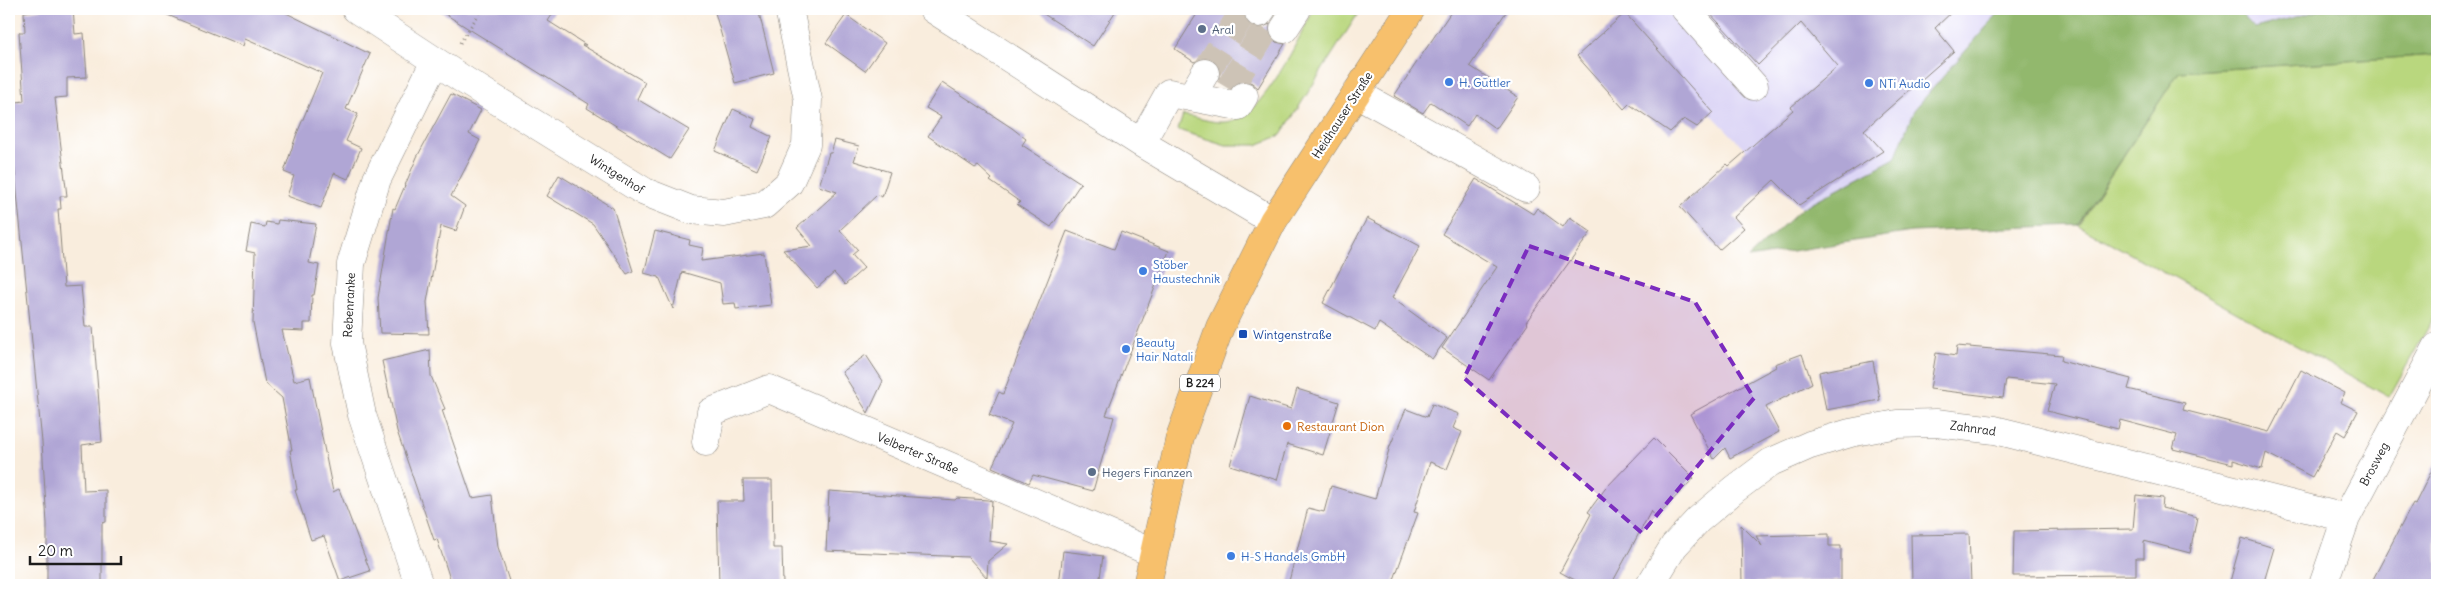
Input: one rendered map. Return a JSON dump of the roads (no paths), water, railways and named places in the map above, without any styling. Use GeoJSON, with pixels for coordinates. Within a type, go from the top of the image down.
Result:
{"type":"FeatureCollection","features":[{"type":"Feature","properties":{"kind":"main road","name":"Heidhauser Straße"},"geometry":{"type":"LineString","coordinates":[[1273,221],[1411,9]]}},
{"type":"Feature","properties":{"kind":"main road","name":"B 224"},"geometry":{"type":"LineString","coordinates":[[1147,585],[1180,438],[1220,327],[1273,221]]}},
{"type":"Feature","properties":{"kind":"street","name":"Wintgenhof"},"geometry":{"type":"LineString","coordinates":[[356,9],[645,192],[691,210],[724,213],[764,205],[789,183],[806,145],[808,100],[790,9]]}},
{"type":"Feature","properties":{"kind":"street"},"geometry":{"type":"LineString","coordinates":[[932,9],[1141,143],[1273,221]]}},
{"type":"Feature","properties":{"kind":"street"},"geometry":{"type":"LineString","coordinates":[[1684,9],[1754,86]]}},
{"type":"Feature","properties":{"kind":"street","name":"Rebenranke"},"geometry":{"type":"LineString","coordinates":[[419,585],[362,415],[347,343],[351,264],[377,179],[442,64]]}},
{"type":"Feature","properties":{"kind":"street"},"geometry":{"type":"LineString","coordinates":[[1141,143],[1168,93],[1216,91]]}},
{"type":"Feature","properties":{"kind":"street"},"geometry":{"type":"LineString","coordinates":[[1356,93],[1526,188]]}},
{"type":"Feature","properties":{"kind":"street","name":"Brosweg"},"geometry":{"type":"LineString","coordinates":[[2323,585],[2346,518],[2437,347]]}},
{"type":"Feature","properties":{"kind":"street","name":"Velberter Straße"},"geometry":{"type":"LineString","coordinates":[[706,442],[711,412],[769,388],[1153,554]]}},
{"type":"Feature","properties":{"kind":"street","name":"Zahnrad"},"geometry":{"type":"LineString","coordinates":[[1650,585],[1674,546],[1698,520],[1734,488],[1771,462],[1810,445],[1850,433],[1897,424],[1936,423],[1995,430],[2346,518]]}},
{"type":"Feature","properties":{"kind":"tunnel"},"geometry":{"type":"LineString","coordinates":[[1205,73],[1245,9]]}},
{"type":"Feature","properties":{"kind":"tunnel"},"geometry":{"type":"LineString","coordinates":[[1229,89],[1271,20]]}},
{"type":"Feature","properties":{"kind":"place","name":"Aral"},"geometry":{"type":"Point","coordinates":[1202,29]}},
{"type":"Feature","properties":{"kind":"place","name":"H. Güttler"},"geometry":{"type":"Point","coordinates":[1449,82]}},
{"type":"Feature","properties":{"kind":"place","name":"NTi Audio"},"geometry":{"type":"Point","coordinates":[1869,83]}},
{"type":"Feature","properties":{"kind":"place","name":"Stöber Haustechnik"},"geometry":{"type":"Point","coordinates":[1143,271]}},
{"type":"Feature","properties":{"kind":"place","name":"Wintgenstraße"},"geometry":{"type":"Point","coordinates":[1243,334]}},
{"type":"Feature","properties":{"kind":"place","name":"Beauty Hair Natali"},"geometry":{"type":"Point","coordinates":[1126,349]}},
{"type":"Feature","properties":{"kind":"place","name":"Restaurant Dion"},"geometry":{"type":"Point","coordinates":[1287,426]}},
{"type":"Feature","properties":{"kind":"place","name":"Hegers Finanzen"},"geometry":{"type":"Point","coordinates":[1092,472]}},
{"type":"Feature","properties":{"kind":"place","name":"H-S Handels GmbH"},"geometry":{"type":"Point","coordinates":[1231,556]}}]}
